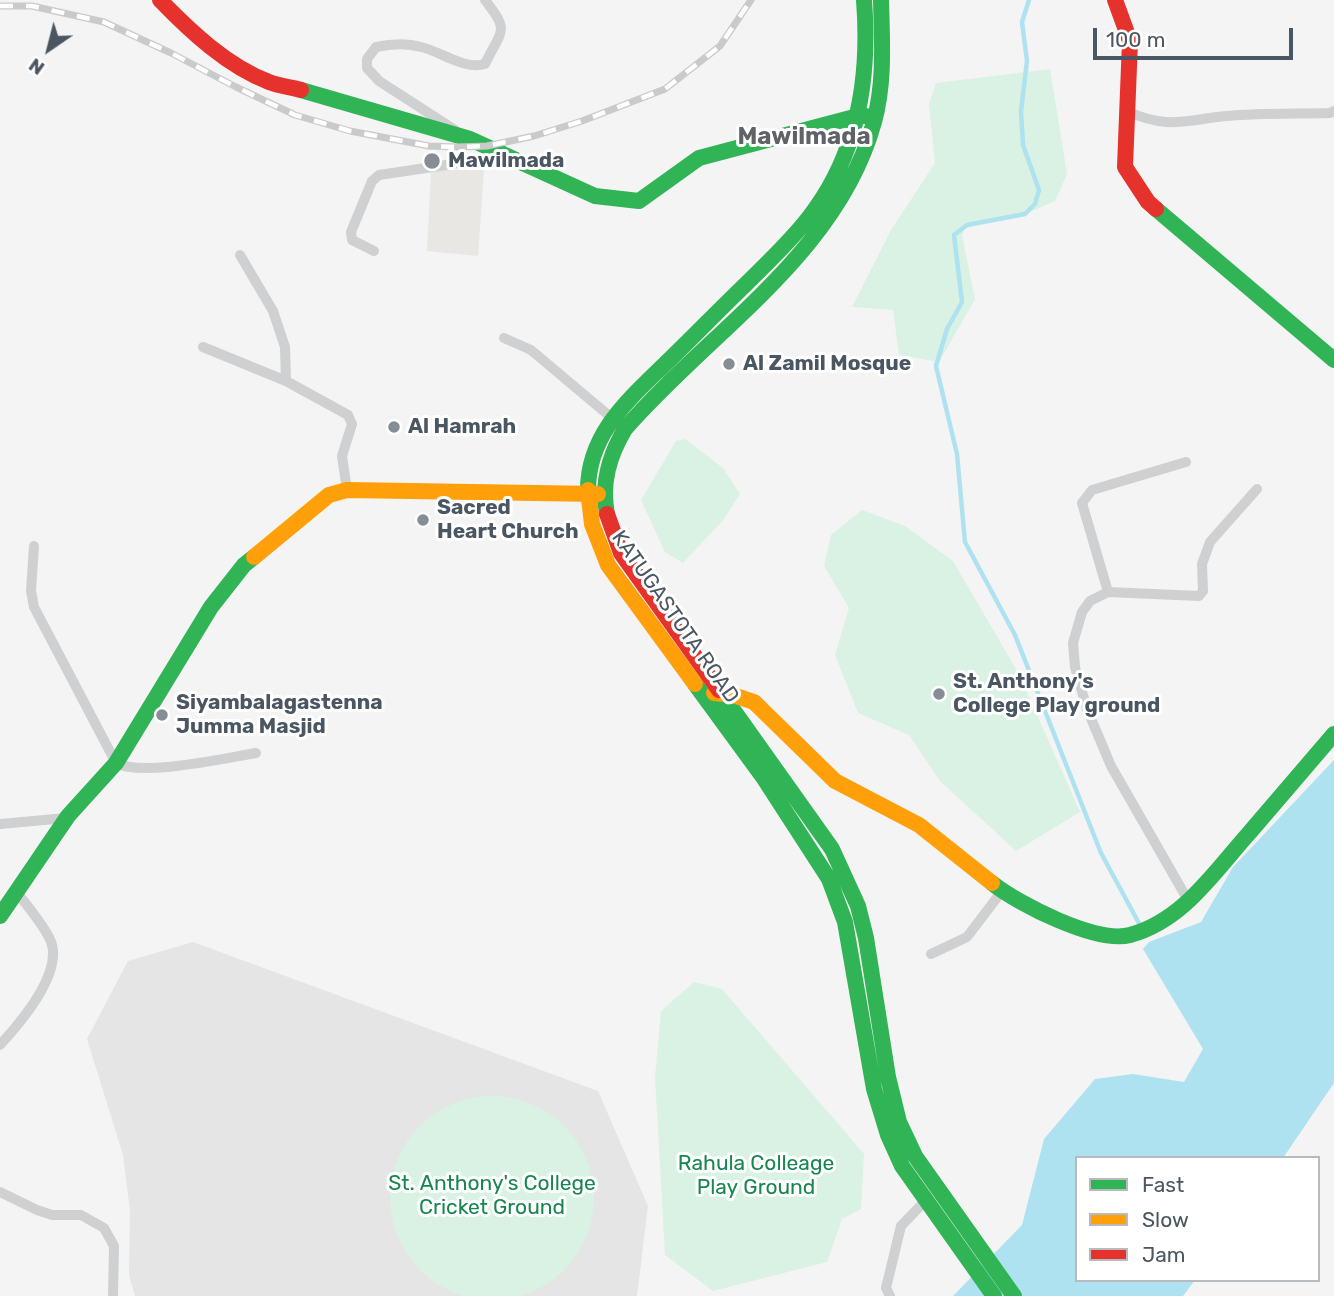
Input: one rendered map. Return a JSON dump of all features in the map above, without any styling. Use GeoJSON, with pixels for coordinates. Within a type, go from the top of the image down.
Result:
{"type":"FeatureCollection","features":[{"type":"Feature","properties":{"kind":"main road"},"geometry":{"type":"LineString","coordinates":[[160,0],[184,25],[237,65],[269,82],[331,97],[470,139],[595,197],[639,201],[699,158],[858,116],[875,117]]}},
{"type":"Feature","properties":{"kind":"main road","name":"KATUGASTOTA ROAD"},"geometry":{"type":"LineString","coordinates":[[864,0],[868,34],[866,71],[858,116],[840,165],[821,201],[758,273],[641,386],[613,419],[593,453],[587,482],[596,494],[621,553],[723,692],[832,849],[851,887],[866,939],[888,1077],[899,1122],[915,1156],[1014,1296]]}},
{"type":"Feature","properties":{"kind":"main road","name":"KATUGASTOTA ROAD"},"geometry":{"type":"LineString","coordinates":[[881,0],[884,66],[875,117],[858,169],[839,204],[811,242],[630,424],[615,445],[589,519],[603,556],[793,822],[829,879],[845,922],[851,949],[880,1112],[902,1166],[994,1296]]}},
{"type":"Feature","properties":{"kind":"main road"},"geometry":{"type":"LineString","coordinates":[[1115,0],[1130,41],[1125,167],[1148,202],[1334,360]]}},
{"type":"Feature","properties":{"kind":"main road"},"geometry":{"type":"LineString","coordinates":[[0,916],[18,894],[66,818],[98,780],[116,764],[211,607],[244,565],[329,495],[347,490],[596,494]]}},
{"type":"Feature","properties":{"kind":"main road"},"geometry":{"type":"LineString","coordinates":[[702,694],[723,692],[754,702],[835,781],[919,825],[1002,891],[1064,923],[1096,934],[1127,936],[1157,925],[1189,902],[1334,734]]}},
{"type":"Feature","properties":{"kind":"street"},"geometry":{"type":"LineString","coordinates":[[470,139],[379,81],[367,68],[367,59],[376,47],[387,44],[420,46],[475,67],[485,64],[502,28],[501,21],[485,0]]}},
{"type":"Feature","properties":{"kind":"street"},"geometry":{"type":"LineString","coordinates":[[1126,111],[1147,120],[1177,124],[1226,116],[1334,111]]}},
{"type":"Feature","properties":{"kind":"street"},"geometry":{"type":"LineString","coordinates":[[374,251],[352,240],[351,232],[372,181],[379,175],[508,156]]}},
{"type":"Feature","properties":{"kind":"street"},"geometry":{"type":"LineString","coordinates":[[240,255],[273,311],[285,347],[286,382]]}},
{"type":"Feature","properties":{"kind":"street"},"geometry":{"type":"LineString","coordinates":[[504,338],[531,350],[613,419]]}},
{"type":"Feature","properties":{"kind":"street"},"geometry":{"type":"LineString","coordinates":[[203,347],[286,382],[348,415],[352,424],[342,456],[347,490]]}},
{"type":"Feature","properties":{"kind":"street"},"geometry":{"type":"LineString","coordinates":[[1108,592],[1082,502],[1092,490],[1186,463]]}},
{"type":"Feature","properties":{"kind":"street"},"geometry":{"type":"LineString","coordinates":[[1189,902],[1111,766],[1087,709],[1075,667],[1073,643],[1082,612],[1090,601],[1108,592],[1199,596],[1203,591],[1202,565],[1210,542],[1257,489]]}},
{"type":"Feature","properties":{"kind":"street"},"geometry":{"type":"LineString","coordinates":[[34,546],[30,591],[34,607],[116,764],[124,768],[157,768],[257,753]]}},
{"type":"Feature","properties":{"kind":"street"},"geometry":{"type":"LineString","coordinates":[[0,824],[66,818]]}},
{"type":"Feature","properties":{"kind":"street"},"geometry":{"type":"LineString","coordinates":[[932,954],[967,937],[1002,891]]}},
{"type":"Feature","properties":{"kind":"street"},"geometry":{"type":"LineString","coordinates":[[0,1045],[24,1019],[51,969],[52,944],[18,894]]}},
{"type":"Feature","properties":{"kind":"street"},"geometry":{"type":"LineString","coordinates":[[0,1192],[37,1210],[52,1215],[81,1215],[104,1228],[114,1246],[113,1296]]}},
{"type":"Feature","properties":{"kind":"street"},"geometry":{"type":"LineString","coordinates":[[890,1296],[886,1288],[896,1238],[901,1226],[926,1200]]}},
{"type":"Feature","properties":{"kind":"shaded area"},"geometry":{"type":"Polygon","coordinates":[[[431,170],[484,170],[478,256],[427,251],[431,170]]]}},
{"type":"Feature","properties":{"kind":"shaded area"},"geometry":{"type":"Polygon","coordinates":[[[193,942],[598,1091],[648,1206],[637,1296],[135,1296],[129,1275],[130,1211],[123,1155],[87,1039],[128,961],[193,942]]]}},
{"type":"Feature","properties":{"kind":"green space"},"geometry":{"type":"Polygon","coordinates":[[[1050,69],[1067,174],[1055,201],[1025,214],[967,225],[962,235],[975,299],[939,362],[899,355],[893,310],[852,307],[891,230],[935,163],[929,104],[936,83],[1050,69]]]}},
{"type":"Feature","properties":{"kind":"green space"},"geometry":{"type":"Polygon","coordinates":[[[685,439],[723,468],[740,494],[724,519],[683,563],[665,552],[641,500],[676,441],[685,439]]]}},
{"type":"Feature","properties":{"kind":"green space","name":"St. Anthony's College Play ground"},"geometry":{"type":"Polygon","coordinates":[[[862,510],[905,526],[953,561],[1019,674],[1080,812],[1016,851],[940,781],[909,735],[858,713],[835,655],[849,608],[824,566],[831,535],[862,510]]]}},
{"type":"Feature","properties":{"kind":"green space","name":"Rahula Colleage Play Ground"},"geometry":{"type":"Polygon","coordinates":[[[694,982],[722,989],[864,1154],[861,1209],[842,1219],[827,1262],[713,1291],[665,1255],[655,1077],[661,1011],[694,982]]]}},
{"type":"Feature","properties":{"kind":"green space","name":"St. Anthony's College Cricket Ground"},"geometry":{"type":"Polygon","coordinates":[[[472,1098],[512,1098],[549,1113],[577,1141],[592,1178],[592,1218],[577,1255],[549,1283],[515,1297],[469,1297],[435,1283],[407,1255],[392,1218],[392,1178],[407,1141],[435,1113],[472,1098]]]}},
{"type":"Feature","properties":{"kind":"water"},"geometry":{"type":"Polygon","coordinates":[[[1334,760],[1334,1083],[1284,1156],[1075,1156],[1075,1282],[1194,1282],[1183,1296],[953,1296],[1022,1225],[1044,1139],[1095,1079],[1133,1074],[1184,1082],[1203,1049],[1143,949],[1149,942],[1201,922],[1233,867],[1334,760]]]}},
{"type":"Feature","properties":{"kind":"waterway"},"geometry":{"type":"LineString","coordinates":[[1029,0],[1022,22],[1027,61],[1021,111],[1023,145],[1039,190],[1035,204],[1025,214],[967,225],[954,235],[962,302],[947,329],[936,366],[957,454],[965,542],[1015,635],[1101,853],[1141,927]]}},
{"type":"Feature","properties":{"kind":"railway"},"geometry":{"type":"LineString","coordinates":[[0,6],[32,6],[104,22],[295,115],[350,131],[429,146],[458,147],[487,146],[534,136],[665,89],[720,46],[751,0]]}},
{"type":"Feature","properties":{"kind":"traffic: fast"},"geometry":{"type":"LineString","coordinates":[[588,490],[595,452],[603,435],[624,405],[787,243],[826,192],[840,167],[857,113],[865,57],[864,0]]}},
{"type":"Feature","properties":{"kind":"traffic: fast"},"geometry":{"type":"LineString","coordinates":[[607,514],[605,491],[608,470],[625,429],[802,251],[832,212],[856,169],[878,107],[882,61],[881,0]]}},
{"type":"Feature","properties":{"kind":"traffic: fast"},"geometry":{"type":"LineString","coordinates":[[301,90],[470,139],[595,196],[639,201],[699,158],[866,116]]}},
{"type":"Feature","properties":{"kind":"traffic: fast"},"geometry":{"type":"LineString","coordinates":[[1156,209],[1334,360]]}},
{"type":"Feature","properties":{"kind":"traffic: fast"},"geometry":{"type":"LineString","coordinates":[[0,916],[68,816],[116,763],[211,607],[244,565],[254,557]]}},
{"type":"Feature","properties":{"kind":"traffic: fast"},"geometry":{"type":"LineString","coordinates":[[695,684],[763,777],[829,879],[845,922],[874,1089],[888,1135],[902,1166],[994,1296]]}},
{"type":"Feature","properties":{"kind":"traffic: fast"},"geometry":{"type":"LineString","coordinates":[[719,690],[832,849],[858,906],[866,938],[888,1077],[899,1122],[915,1156],[1014,1296]]}},
{"type":"Feature","properties":{"kind":"traffic: fast"},"geometry":{"type":"LineString","coordinates":[[992,883],[1038,911],[1098,934],[1130,935],[1149,928],[1182,907],[1197,893],[1334,734]]}},
{"type":"Feature","properties":{"kind":"traffic: slow"},"geometry":{"type":"LineString","coordinates":[[254,557],[329,495],[347,490],[598,494]]}},
{"type":"Feature","properties":{"kind":"traffic: slow"},"geometry":{"type":"LineString","coordinates":[[588,490],[592,524],[608,565],[695,684]]}},
{"type":"Feature","properties":{"kind":"traffic: slow"},"geometry":{"type":"LineString","coordinates":[[714,693],[733,695],[754,702],[835,781],[919,825],[992,883]]}},
{"type":"Feature","properties":{"kind":"traffic: jam"},"geometry":{"type":"LineString","coordinates":[[160,0],[197,35],[238,67],[277,85],[301,90]]}},
{"type":"Feature","properties":{"kind":"traffic: jam"},"geometry":{"type":"LineString","coordinates":[[1115,0],[1130,41],[1125,167],[1148,202],[1156,209]]}},
{"type":"Feature","properties":{"kind":"traffic: jam"},"geometry":{"type":"LineString","coordinates":[[607,514],[621,553],[719,690]]}},
{"type":"Feature","properties":{"kind":"place","name":"Mawilmada"},"geometry":{"type":"Point","coordinates":[432,161]}},
{"type":"Feature","properties":{"kind":"place","name":"Al Zamil Mosque"},"geometry":{"type":"Point","coordinates":[729,364]}},
{"type":"Feature","properties":{"kind":"place","name":"Al Hamrah"},"geometry":{"type":"Point","coordinates":[394,427]}},
{"type":"Feature","properties":{"kind":"place","name":"Sacred Heart Church"},"geometry":{"type":"Point","coordinates":[423,520]}},
{"type":"Feature","properties":{"kind":"place","name":"St. Anthony's College Play ground"},"geometry":{"type":"Point","coordinates":[939,694]}},
{"type":"Feature","properties":{"kind":"place","name":"Siyambalagastenna Jumma Masjid"},"geometry":{"type":"Point","coordinates":[162,715]}},
{"type":"Feature","properties":{"kind":"district","name":"Mawilmada"},"geometry":{"type":"Point","coordinates":[804,137]}}]}
